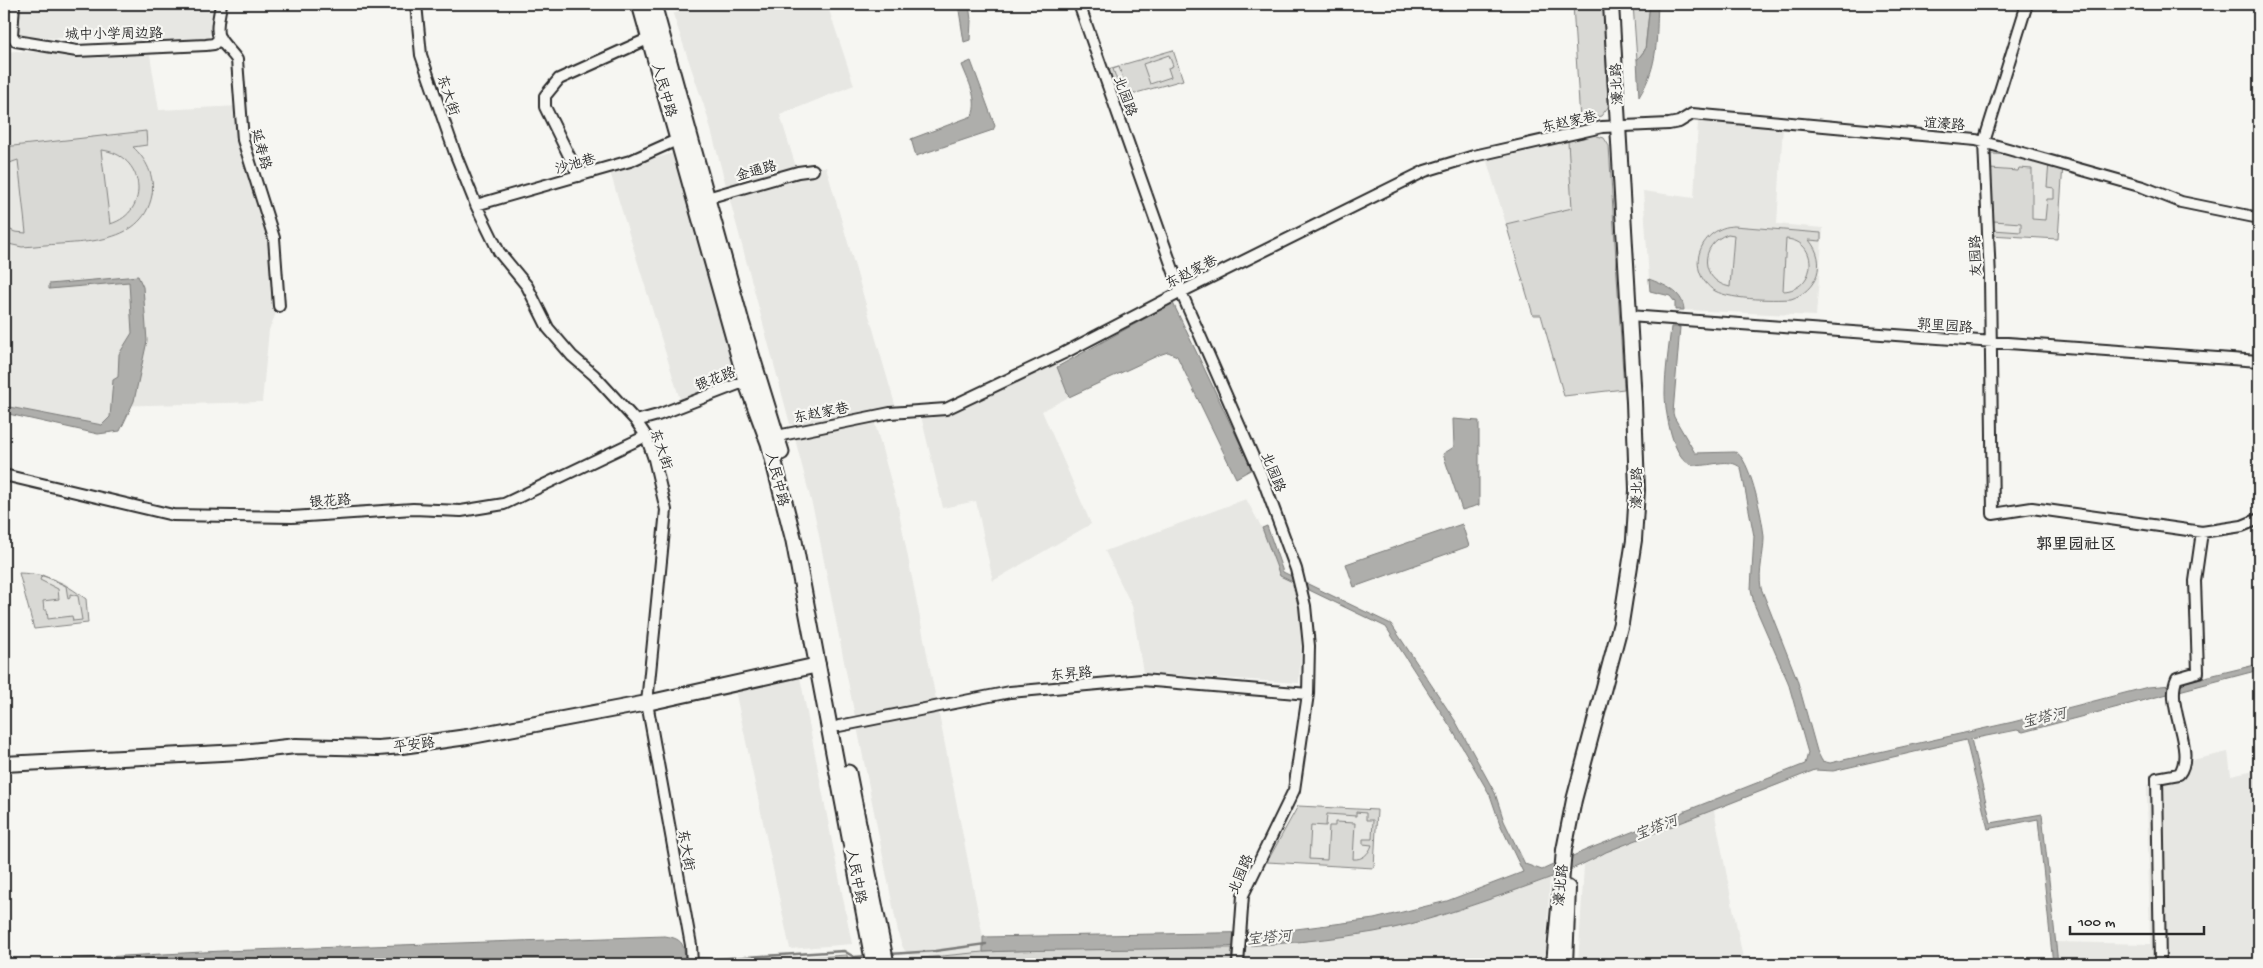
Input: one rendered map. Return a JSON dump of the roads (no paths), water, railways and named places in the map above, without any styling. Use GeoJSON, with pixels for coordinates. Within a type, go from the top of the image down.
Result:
{"type":"FeatureCollection","features":[{"type":"Feature","properties":{"kind":"main road","name":"人民中路"},"geometry":{"type":"LineString","coordinates":[[640,4],[746,381],[772,454],[794,541],[880,964]]}},
{"type":"Feature","properties":{"kind":"main road","name":"人民中路"},"geometry":{"type":"LineString","coordinates":[[653,4],[741,322],[777,436],[803,538],[839,726],[876,943]]}},
{"type":"Feature","properties":{"kind":"street","name":"城中小学周边路"},"geometry":{"type":"LineString","coordinates":[[14,4],[12,35],[16,41],[34,44],[77,51],[206,45],[214,44],[220,38]]}},
{"type":"Feature","properties":{"kind":"street"},"geometry":{"type":"LineString","coordinates":[[220,38],[218,33],[221,4]]}},
{"type":"Feature","properties":{"kind":"street","name":"东大街"},"geometry":{"type":"LineString","coordinates":[[416,4],[421,55],[476,205],[499,252],[527,286],[548,328],[572,356],[594,375],[636,421],[646,436],[666,510],[647,703],[691,945],[692,964]]}},
{"type":"Feature","properties":{"kind":"street","name":"北园路"},"geometry":{"type":"LineString","coordinates":[[1079,4],[1181,292],[1262,477],[1298,576],[1307,622],[1308,694],[1294,790],[1243,895],[1239,926],[1238,964]]}},
{"type":"Feature","properties":{"kind":"street","name":"濠北路"},"geometry":{"type":"LineString","coordinates":[[1554,964],[1576,792],[1621,623],[1634,540],[1637,490],[1634,316],[1622,126],[1611,4]]}},
{"type":"Feature","properties":{"kind":"street","name":"濠北路"},"geometry":{"type":"LineString","coordinates":[[1620,4],[1622,126]]}},
{"type":"Feature","properties":{"kind":"street","name":"友园路"},"geometry":{"type":"LineString","coordinates":[[2027,4],[1984,142],[1991,341],[1993,514],[2032,508],[2202,532]]}},
{"type":"Feature","properties":{"kind":"street","name":"延寿路"},"geometry":{"type":"LineString","coordinates":[[220,38],[230,48],[237,60],[243,140],[274,238],[279,306]]}},
{"type":"Feature","properties":{"kind":"street"},"geometry":{"type":"LineString","coordinates":[[579,176],[545,107],[545,96],[559,79],[650,38]]}},
{"type":"Feature","properties":{"kind":"street","name":"谊濠路"},"geometry":{"type":"LineString","coordinates":[[1622,126],[1668,124],[1679,122],[1692,114],[1771,120],[1984,142],[2143,187],[2181,202],[2259,218]]}},
{"type":"Feature","properties":{"kind":"street","name":"东赵家巷"},"geometry":{"type":"LineString","coordinates":[[777,436],[890,413],[946,409],[1064,353],[1181,292],[1424,171],[1479,155],[1602,127],[1622,126]]}},
{"type":"Feature","properties":{"kind":"street","name":"沙池巷"},"geometry":{"type":"LineString","coordinates":[[476,205],[630,161],[679,139]]}},
{"type":"Feature","properties":{"kind":"street","name":"金通路"},"geometry":{"type":"LineString","coordinates":[[707,198],[798,172],[813,170]]}},
{"type":"Feature","properties":{"kind":"street","name":"郭里园路"},"geometry":{"type":"LineString","coordinates":[[1634,316],[2259,362]]}},
{"type":"Feature","properties":{"kind":"street","name":"银花路"},"geometry":{"type":"LineString","coordinates":[[636,421],[658,415],[746,381]]}},
{"type":"Feature","properties":{"kind":"street","name":"银花路"},"geometry":{"type":"LineString","coordinates":[[4,475],[173,515],[292,517],[412,509],[461,511],[504,504],[646,436]]}},
{"type":"Feature","properties":{"kind":"street"},"geometry":{"type":"LineString","coordinates":[[2160,964],[2157,778],[2179,774],[2185,761],[2174,696],[2176,680],[2198,672],[2195,581],[2202,532],[2242,526],[2259,519]]}},
{"type":"Feature","properties":{"kind":"street","name":"平安路"},"geometry":{"type":"LineString","coordinates":[[4,764],[241,752],[296,746],[394,747],[467,737],[647,703],[818,665]]}},
{"type":"Feature","properties":{"kind":"street","name":"东昇路"},"geometry":{"type":"LineString","coordinates":[[839,726],[1010,692],[1142,680],[1308,694]]}},
{"type":"Feature","properties":{"kind":"street","name":"濠北路"},"geometry":{"type":"LineString","coordinates":[[1564,884],[1565,964]]}},
{"type":"Feature","properties":{"kind":"water"},"geometry":{"type":"Polygon","coordinates":[[[958,4],[969,4],[971,20],[970,40],[964,42],[958,4]]]}},
{"type":"Feature","properties":{"kind":"water"},"geometry":{"type":"Polygon","coordinates":[[[1650,4],[1658,4],[1655,52],[1650,74],[1639,97],[1637,60],[1645,50],[1650,4]]]}},
{"type":"Feature","properties":{"kind":"water"},"geometry":{"type":"Polygon","coordinates":[[[971,61],[995,126],[993,130],[916,156],[911,139],[972,116],[974,110],[973,97],[962,65],[971,61]]]}},
{"type":"Feature","properties":{"kind":"water"},"geometry":{"type":"Polygon","coordinates":[[[138,276],[143,287],[147,341],[134,401],[120,431],[98,434],[4,413],[4,406],[102,425],[110,417],[113,380],[118,377],[119,354],[132,333],[129,282],[49,289],[49,284],[138,276]]]}},
{"type":"Feature","properties":{"kind":"water"},"geometry":{"type":"Polygon","coordinates":[[[1649,279],[1666,286],[1676,293],[1683,303],[1684,310],[1675,310],[1675,302],[1670,296],[1650,291],[1649,279]]]}},
{"type":"Feature","properties":{"kind":"water"},"geometry":{"type":"Polygon","coordinates":[[[1173,303],[1252,469],[1236,478],[1177,356],[1168,352],[1159,355],[1069,397],[1057,367],[1173,303]]]}},
{"type":"Feature","properties":{"kind":"water"},"geometry":{"type":"Polygon","coordinates":[[[1671,327],[1680,327],[1674,417],[1695,453],[1735,452],[1741,456],[1751,476],[1764,537],[1760,575],[1761,588],[1797,679],[1817,751],[1822,761],[1830,763],[2013,722],[2148,687],[2172,685],[2259,664],[2259,670],[2023,732],[2017,730],[1971,739],[1991,823],[2042,814],[2058,964],[2053,964],[2038,819],[1988,829],[1966,740],[1833,771],[1815,770],[1606,852],[1545,880],[1458,910],[1391,929],[1325,939],[1228,947],[983,952],[983,937],[1273,932],[1374,919],[1447,901],[1523,872],[1500,824],[1490,795],[1450,726],[1386,627],[1280,576],[1262,528],[1267,526],[1283,572],[1391,624],[1456,722],[1495,793],[1504,821],[1525,864],[1542,870],[1586,850],[1805,764],[1808,753],[1788,682],[1754,604],[1751,589],[1754,536],[1741,468],[1730,463],[1693,465],[1680,454],[1671,434],[1666,411],[1665,393],[1671,327]]]}},
{"type":"Feature","properties":{"kind":"water"},"geometry":{"type":"Polygon","coordinates":[[[1453,419],[1479,421],[1479,505],[1462,510],[1443,454],[1454,447],[1453,419]]]}},
{"type":"Feature","properties":{"kind":"water"},"geometry":{"type":"Polygon","coordinates":[[[1462,524],[1469,546],[1354,587],[1346,564],[1462,524]]]}},
{"type":"Feature","properties":{"kind":"water"},"geometry":{"type":"Polygon","coordinates":[[[665,936],[680,941],[684,948],[685,964],[4,964],[4,962],[223,951],[665,936]]]}},
{"type":"Feature","properties":{"kind":"waterway","name":"宝塔河"},"geometry":{"type":"LineString","coordinates":[[890,954],[935,951],[986,944]]}},
{"type":"Feature","properties":{"kind":"waterway","name":"宝塔河"},"geometry":{"type":"LineString","coordinates":[[694,958],[715,959],[844,951],[854,957],[867,956]]}},
{"type":"Feature","properties":{"kind":"district","name":"郭里园社区"},"geometry":{"type":"Point","coordinates":[2076,543]}}]}
